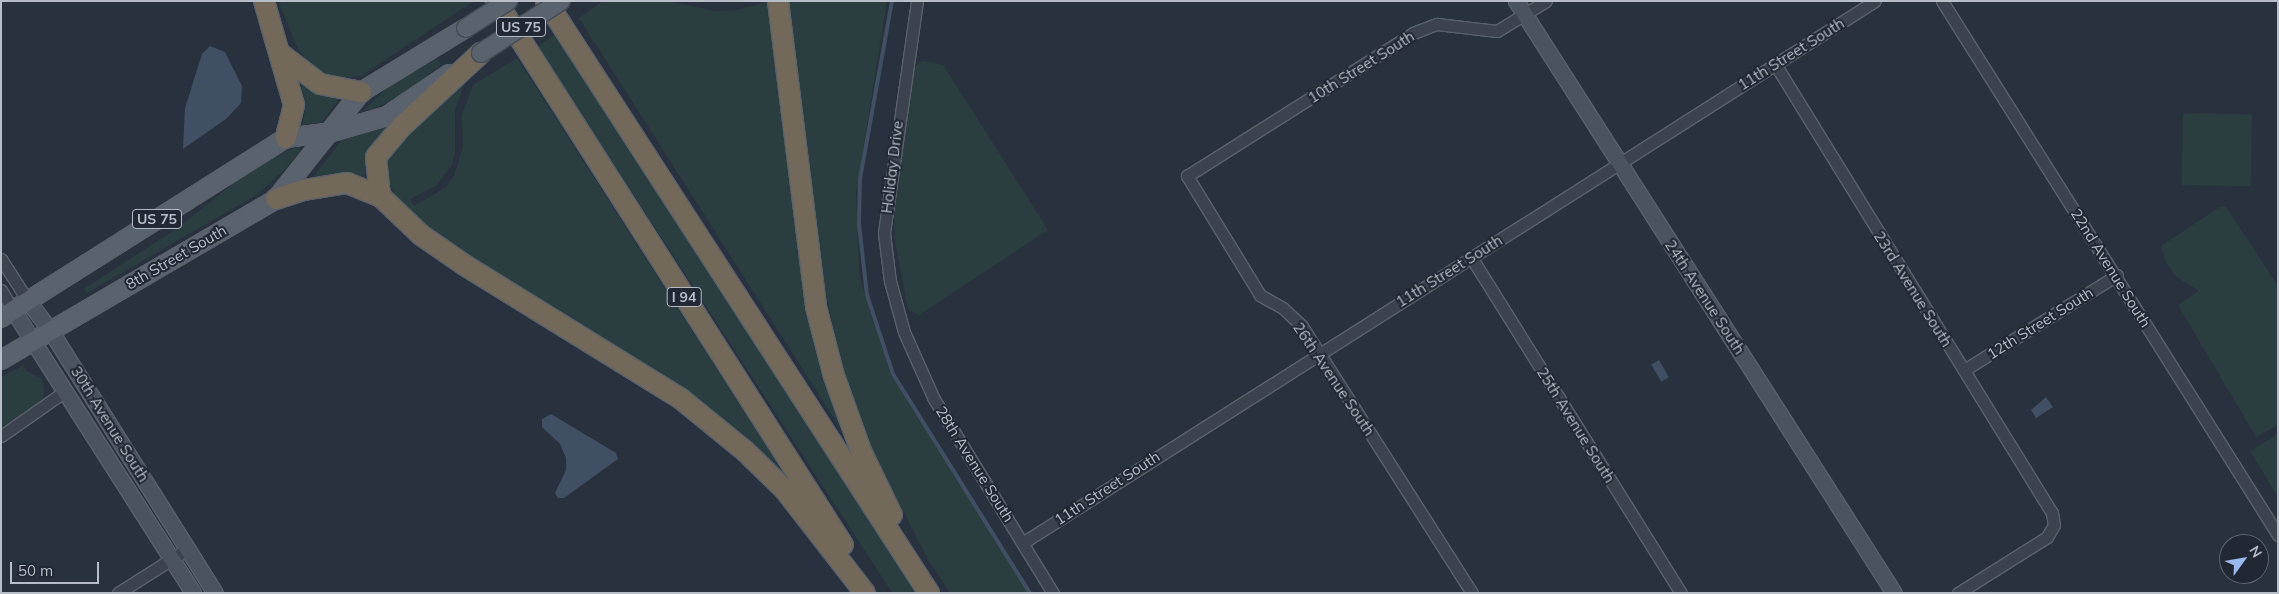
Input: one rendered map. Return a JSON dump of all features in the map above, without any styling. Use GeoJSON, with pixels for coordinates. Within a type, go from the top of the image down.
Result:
{"type":"FeatureCollection","features":[{"type":"Feature","properties":{"kind":"highway"},"geometry":{"type":"LineString","coordinates":[[264,1],[282,55],[294,105],[286,138]]}},
{"type":"Feature","properties":{"kind":"highway","name":"I 94"},"geometry":{"type":"LineString","coordinates":[[496,1],[873,593]]}},
{"type":"Feature","properties":{"kind":"highway"},"geometry":{"type":"LineString","coordinates":[[546,1],[929,593]]}},
{"type":"Feature","properties":{"kind":"highway"},"geometry":{"type":"LineString","coordinates":[[778,1],[816,307],[834,376],[861,451],[896,525],[910,564]]}},
{"type":"Feature","properties":{"kind":"highway"},"geometry":{"type":"LineString","coordinates":[[380,196],[376,181],[376,157],[401,127],[481,52]]}},
{"type":"Feature","properties":{"kind":"highway"},"geometry":{"type":"LineString","coordinates":[[282,55],[320,84],[361,92]]}},
{"type":"Feature","properties":{"kind":"highway"},"geometry":{"type":"LineString","coordinates":[[276,198],[304,190],[346,183],[380,196],[421,234],[459,261],[680,399],[745,451],[785,490],[865,593]]}},
{"type":"Feature","properties":{"kind":"main road","name":"8th Street South"},"geometry":{"type":"LineString","coordinates":[[1,360],[276,198],[332,132],[361,92],[508,1]]}},
{"type":"Feature","properties":{"kind":"main road","name":"US 75"},"geometry":{"type":"LineString","coordinates":[[7,314],[286,138],[332,132],[386,116],[561,1]]}},
{"type":"Feature","properties":{"kind":"street","name":"Holiday Drive"},"geometry":{"type":"LineString","coordinates":[[904,332],[890,281],[884,233],[917,1]]}},
{"type":"Feature","properties":{"kind":"street","name":"24th Avenue South"},"geometry":{"type":"LineString","coordinates":[[1516,1],[1894,593]]}},
{"type":"Feature","properties":{"kind":"street","name":"10th Street South"},"geometry":{"type":"LineString","coordinates":[[1186,176],[1413,33],[1437,24],[1497,31],[1546,1]]}},
{"type":"Feature","properties":{"kind":"street","name":"11th Street South"},"geometry":{"type":"LineString","coordinates":[[1024,542],[1320,351],[1875,1]]}},
{"type":"Feature","properties":{"kind":"street","name":"22nd Avenue South"},"geometry":{"type":"LineString","coordinates":[[1942,1],[2117,275],[2278,536]]}},
{"type":"Feature","properties":{"kind":"street","name":"23rd Avenue South"},"geometry":{"type":"LineString","coordinates":[[1775,64],[2052,513],[2054,525],[2046,538],[1958,593]]}},
{"type":"Feature","properties":{"kind":"street","name":"26th Avenue South"},"geometry":{"type":"LineString","coordinates":[[1186,176],[1260,295],[1283,308],[1302,326],[1320,351],[1472,593]]}},
{"type":"Feature","properties":{"kind":"street","name":"25th Avenue South"},"geometry":{"type":"LineString","coordinates":[[1471,257],[1681,593]]}},
{"type":"Feature","properties":{"kind":"street","name":"30th Avenue South"},"geometry":{"type":"LineString","coordinates":[[1,259],[28,301],[50,330],[189,548],[215,593]]}},
{"type":"Feature","properties":{"kind":"street","name":"12th Street South"},"geometry":{"type":"LineString","coordinates":[[1964,370],[2117,275]]}},
{"type":"Feature","properties":{"kind":"street","name":"30th Avenue South"},"geometry":{"type":"LineString","coordinates":[[1,290],[7,314],[32,341],[193,593]]}},
{"type":"Feature","properties":{"kind":"street","name":"28th Avenue South"},"geometry":{"type":"LineString","coordinates":[[904,332],[934,399],[1024,542],[1053,593]]}},
{"type":"Feature","properties":{"kind":"street"},"geometry":{"type":"LineString","coordinates":[[1,436],[65,391]]}},
{"type":"Feature","properties":{"kind":"street"},"geometry":{"type":"LineString","coordinates":[[118,593],[189,548]]}},
{"type":"Feature","properties":{"kind":"shaded area"},"geometry":{"type":"Polygon","coordinates":[[[278,1],[474,1],[361,76],[332,79],[308,63],[297,47],[278,1]]]}},
{"type":"Feature","properties":{"kind":"shaded area"},"geometry":{"type":"Polygon","coordinates":[[[603,1],[667,1],[716,11],[736,10],[770,1],[787,114],[853,448],[579,18],[603,1]]]}},
{"type":"Feature","properties":{"kind":"shaded area"},"geometry":{"type":"Polygon","coordinates":[[[788,1],[887,1],[856,193],[859,272],[863,289],[891,374],[1028,593],[950,593],[929,561],[873,453],[854,405],[837,346],[825,289],[814,221],[788,1]]]}},
{"type":"Feature","properties":{"kind":"shaded area"},"geometry":{"type":"Polygon","coordinates":[[[559,32],[922,591],[918,593],[892,593],[537,46],[559,32]]]}},
{"type":"Feature","properties":{"kind":"shaded area"},"geometry":{"type":"Polygon","coordinates":[[[517,58],[789,484],[423,227],[398,203],[385,173],[387,155],[397,142],[472,76],[464,85],[455,110],[455,153],[452,165],[437,185],[410,199],[414,206],[445,188],[454,176],[463,147],[462,115],[473,85],[517,58]]]}},
{"type":"Feature","properties":{"kind":"shaded area"},"geometry":{"type":"Polygon","coordinates":[[[437,59],[441,64],[410,90],[372,110],[364,110],[393,82],[437,59]]]}},
{"type":"Feature","properties":{"kind":"shaded area"},"geometry":{"type":"Polygon","coordinates":[[[922,61],[943,65],[1048,230],[919,315],[908,309],[895,242],[894,206],[914,68],[922,61]]]}},
{"type":"Feature","properties":{"kind":"shaded area"},"geometry":{"type":"Polygon","coordinates":[[[300,82],[314,93],[339,99],[322,122],[302,125],[305,111],[300,82]]]}},
{"type":"Feature","properties":{"kind":"shaded area"},"geometry":{"type":"Polygon","coordinates":[[[2183,113],[2252,114],[2251,186],[2182,185],[2183,113]]]}},
{"type":"Feature","properties":{"kind":"shaded area"},"geometry":{"type":"Polygon","coordinates":[[[398,120],[367,159],[364,181],[311,180],[344,137],[398,120]]]}},
{"type":"Feature","properties":{"kind":"shaded area"},"geometry":{"type":"Polygon","coordinates":[[[299,147],[301,150],[288,166],[258,194],[87,293],[84,289],[179,227],[251,169],[270,157],[299,147]]]}},
{"type":"Feature","properties":{"kind":"shaded area"},"geometry":{"type":"Polygon","coordinates":[[[2221,206],[2226,207],[2278,286],[2278,425],[2256,437],[2178,305],[2199,291],[2175,276],[2166,262],[2161,246],[2221,206]]]}},
{"type":"Feature","properties":{"kind":"shaded area"},"geometry":{"type":"Polygon","coordinates":[[[24,365],[25,370],[42,379],[44,395],[39,403],[1,427],[1,377],[24,365]]]}},
{"type":"Feature","properties":{"kind":"shaded area"},"geometry":{"type":"Polygon","coordinates":[[[2278,434],[2278,497],[2250,451],[2278,434]]]}},
{"type":"Feature","properties":{"kind":"water"},"geometry":{"type":"Polygon","coordinates":[[[210,46],[225,52],[242,86],[241,103],[226,119],[183,149],[185,108],[202,54],[210,46]]]}},
{"type":"Feature","properties":{"kind":"water"},"geometry":{"type":"Polygon","coordinates":[[[1659,360],[1669,377],[1661,382],[1651,364],[1659,360]]]}},
{"type":"Feature","properties":{"kind":"water"},"geometry":{"type":"Polygon","coordinates":[[[2046,397],[2053,407],[2036,418],[2031,410],[2046,397]]]}},
{"type":"Feature","properties":{"kind":"water"},"geometry":{"type":"Polygon","coordinates":[[[551,414],[616,453],[618,459],[564,498],[558,498],[555,493],[566,470],[566,458],[560,444],[542,427],[542,419],[551,414]]]}},
{"type":"Feature","properties":{"kind":"waterway"},"geometry":{"type":"LineString","coordinates":[[892,1],[860,179],[859,224],[867,295],[893,374],[1030,593]]}}]}
